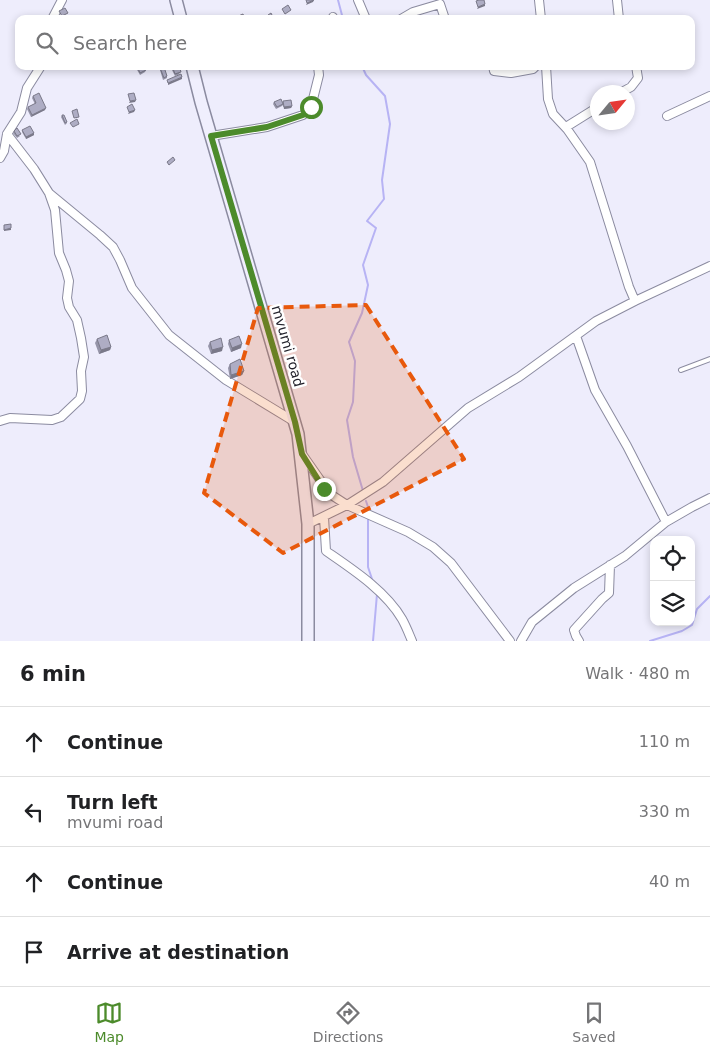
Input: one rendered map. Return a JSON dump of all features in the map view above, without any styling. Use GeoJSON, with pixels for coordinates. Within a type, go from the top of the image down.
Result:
{"type":"FeatureCollection","features":[{"type":"Feature","properties":{"kind":"street"},"geometry":{"type":"LineString","coordinates":[[54,15],[62,0]]}},
{"type":"Feature","properties":{"kind":"street"},"geometry":{"type":"LineString","coordinates":[[176,0],[180,15]]}},
{"type":"Feature","properties":{"kind":"street"},"geometry":{"type":"LineString","coordinates":[[358,0],[364,15]]}},
{"type":"Feature","properties":{"kind":"street"},"geometry":{"type":"LineString","coordinates":[[539,0],[541,15]]}},
{"type":"Feature","properties":{"kind":"street"},"geometry":{"type":"LineString","coordinates":[[617,0],[619,15]]}},
{"type":"Feature","properties":{"kind":"street"},"geometry":{"type":"LineString","coordinates":[[408,15],[440,4],[444,15]]}},
{"type":"Feature","properties":{"kind":"street"},"geometry":{"type":"LineString","coordinates":[[0,158],[4,151],[8,134],[21,112],[27,88],[38,70]]}},
{"type":"Feature","properties":{"kind":"street","name":"mvumi road"},"geometry":{"type":"LineString","coordinates":[[193,70],[295,422],[302,454],[308,524],[308,641]]}},
{"type":"Feature","properties":{"kind":"street"},"geometry":{"type":"LineString","coordinates":[[211,136],[267,127],[303,115],[311,107],[319,75],[318,70]]}},
{"type":"Feature","properties":{"kind":"street"},"geometry":{"type":"LineString","coordinates":[[494,70],[494,72],[511,73],[528,70]]}},
{"type":"Feature","properties":{"kind":"street"},"geometry":{"type":"LineString","coordinates":[[546,70],[548,99],[553,114],[566,127],[590,162],[635,301]]}},
{"type":"Feature","properties":{"kind":"street"},"geometry":{"type":"LineString","coordinates":[[633,85],[638,78],[637,70]]}},
{"type":"Feature","properties":{"kind":"street"},"geometry":{"type":"LineString","coordinates":[[667,116],[710,96]]}},
{"type":"Feature","properties":{"kind":"street"},"geometry":{"type":"LineString","coordinates":[[566,127],[590,113]]}},
{"type":"Feature","properties":{"kind":"street"},"geometry":{"type":"LineString","coordinates":[[0,421],[10,418],[46,420],[62,416],[80,399],[82,391],[81,371],[84,357],[77,320],[69,307],[69,281],[59,253],[55,210],[49,193],[8,134]]}},
{"type":"Feature","properties":{"kind":"street"},"geometry":{"type":"LineString","coordinates":[[49,193],[113,248],[132,288],[169,335],[226,380],[295,422]]}},
{"type":"Feature","properties":{"kind":"street"},"geometry":{"type":"LineString","coordinates":[[308,524],[347,505],[383,482],[468,408],[519,377],[596,321],[710,266]]}},
{"type":"Feature","properties":{"kind":"street"},"geometry":{"type":"LineString","coordinates":[[576,336],[595,390],[627,446],[666,522]]}},
{"type":"Feature","properties":{"kind":"street"},"geometry":{"type":"LineString","coordinates":[[302,454],[324,489],[347,505],[408,532],[433,547],[451,563],[510,641]]}},
{"type":"Feature","properties":{"kind":"street"},"geometry":{"type":"LineString","coordinates":[[521,641],[532,622],[574,588],[625,556],[666,522],[710,498]]}},
{"type":"Feature","properties":{"kind":"street"},"geometry":{"type":"LineString","coordinates":[[324,516],[326,551],[389,602],[402,619],[412,641]]}},
{"type":"Feature","properties":{"kind":"street"},"geometry":{"type":"LineString","coordinates":[[579,641],[574,630],[602,599],[610,594],[610,565]]}},
{"type":"Feature","properties":{"kind":"lane"},"geometry":{"type":"LineString","coordinates":[[680,370],[710,359]]}},
{"type":"Feature","properties":{"kind":"highlighted area"},"geometry":{"type":"Polygon","coordinates":[[[366,305],[464,459],[283,553],[204,493],[258,308],[366,305]]]}},
{"type":"Feature","properties":{"kind":"building"},"geometry":{"type":"Polygon","coordinates":[[[484,0],[485,4],[478,7],[476,1],[484,0]]]}},
{"type":"Feature","properties":{"kind":"building"},"geometry":{"type":"Polygon","coordinates":[[[288,5],[291,10],[285,14],[282,9],[288,5]]]}},
{"type":"Feature","properties":{"kind":"building"},"geometry":{"type":"Polygon","coordinates":[[[65,8],[68,13],[61,15],[59,11],[65,8]]]}},
{"type":"Feature","properties":{"kind":"building"},"geometry":{"type":"Polygon","coordinates":[[[161,70],[165,70],[167,76],[164,78],[161,70]]]}},
{"type":"Feature","properties":{"kind":"building"},"geometry":{"type":"Polygon","coordinates":[[[174,70],[180,70],[181,72],[175,74],[174,70]]]}},
{"type":"Feature","properties":{"kind":"building"},"geometry":{"type":"Polygon","coordinates":[[[181,74],[182,77],[168,83],[167,80],[181,74]]]}},
{"type":"Feature","properties":{"kind":"building"},"geometry":{"type":"Polygon","coordinates":[[[39,93],[46,108],[32,115],[28,107],[36,103],[33,96],[39,93]]]}},
{"type":"Feature","properties":{"kind":"building"},"geometry":{"type":"Polygon","coordinates":[[[134,93],[136,100],[130,101],[128,94],[134,93]]]}},
{"type":"Feature","properties":{"kind":"building"},"geometry":{"type":"Polygon","coordinates":[[[281,99],[283,104],[277,107],[274,102],[281,99]]]}},
{"type":"Feature","properties":{"kind":"building"},"geometry":{"type":"Polygon","coordinates":[[[291,100],[292,106],[284,107],[283,101],[291,100]]]}},
{"type":"Feature","properties":{"kind":"building"},"geometry":{"type":"Polygon","coordinates":[[[132,104],[135,110],[129,112],[127,107],[132,104]]]}},
{"type":"Feature","properties":{"kind":"building"},"geometry":{"type":"Polygon","coordinates":[[[77,109],[79,117],[74,118],[72,111],[77,109]]]}},
{"type":"Feature","properties":{"kind":"building"},"geometry":{"type":"Polygon","coordinates":[[[62,115],[64,115],[67,122],[65,123],[62,115]]]}},
{"type":"Feature","properties":{"kind":"building"},"geometry":{"type":"Polygon","coordinates":[[[77,119],[79,124],[73,127],[70,123],[77,119]]]}},
{"type":"Feature","properties":{"kind":"building"},"geometry":{"type":"Polygon","coordinates":[[[30,126],[34,133],[26,137],[22,130],[30,126]]]}},
{"type":"Feature","properties":{"kind":"building"},"geometry":{"type":"Polygon","coordinates":[[[17,128],[21,134],[17,136],[14,131],[17,128]]]}},
{"type":"Feature","properties":{"kind":"building"},"geometry":{"type":"Polygon","coordinates":[[[173,157],[175,160],[169,165],[167,162],[173,157]]]}},
{"type":"Feature","properties":{"kind":"building"},"geometry":{"type":"Polygon","coordinates":[[[11,224],[11,228],[4,230],[4,225],[11,224]]]}},
{"type":"Feature","properties":{"kind":"building"},"geometry":{"type":"Polygon","coordinates":[[[107,335],[111,347],[101,350],[97,339],[107,335]]]}},
{"type":"Feature","properties":{"kind":"building"},"geometry":{"type":"Polygon","coordinates":[[[239,336],[242,344],[232,348],[229,340],[239,336]]]}},
{"type":"Feature","properties":{"kind":"building"},"geometry":{"type":"Polygon","coordinates":[[[221,338],[223,347],[212,350],[210,342],[221,338]]]}},
{"type":"Feature","properties":{"kind":"building"},"geometry":{"type":"Polygon","coordinates":[[[240,359],[244,371],[231,375],[230,364],[240,359]]]}},
{"type":"Feature","properties":{"kind":"waterway"},"geometry":{"type":"LineString","coordinates":[[338,0],[342,15]]}},
{"type":"Feature","properties":{"kind":"waterway"},"geometry":{"type":"LineString","coordinates":[[363,491],[353,457],[347,420],[353,402],[355,361],[349,342],[362,313],[368,285],[363,265],[376,228],[367,221],[384,199],[382,180],[390,124],[385,96],[364,70]]}},
{"type":"Feature","properties":{"kind":"waterway"},"geometry":{"type":"LineString","coordinates":[[366,501],[368,507]]}},
{"type":"Feature","properties":{"kind":"waterway"},"geometry":{"type":"LineString","coordinates":[[368,520],[368,567],[373,582]]}},
{"type":"Feature","properties":{"kind":"waterway"},"geometry":{"type":"LineString","coordinates":[[373,641],[377,594]]}},
{"type":"Feature","properties":{"kind":"waterway"},"geometry":{"type":"LineString","coordinates":[[650,641],[682,631],[692,625],[697,609],[710,596]]}},
{"type":"Feature","properties":{"kind":"route"},"geometry":{"type":"LineString","coordinates":[[311,107],[303,115],[267,127],[211,136],[295,422],[302,454],[324,489]]}}]}
